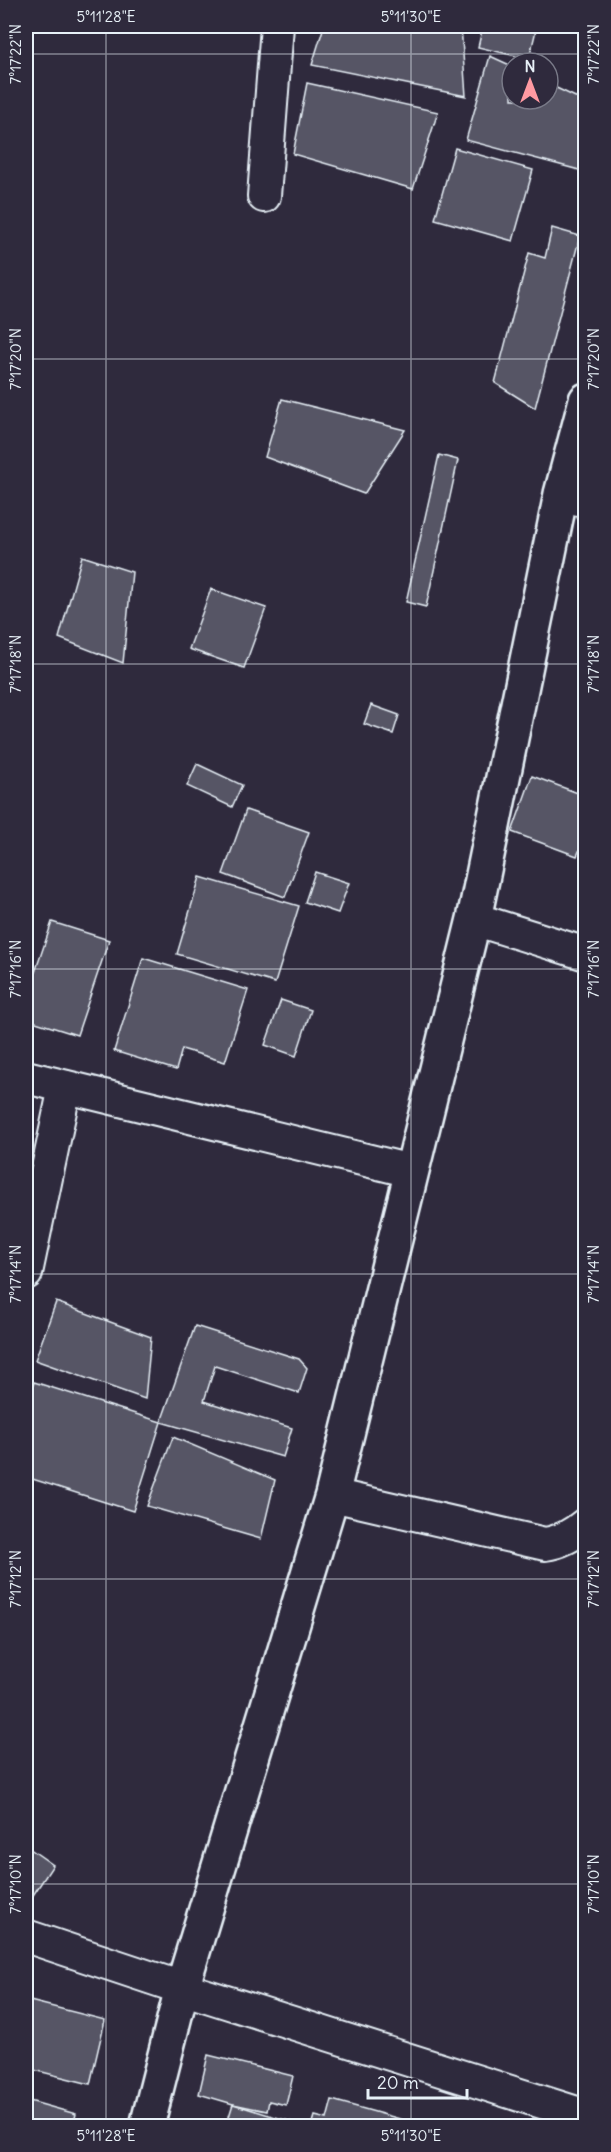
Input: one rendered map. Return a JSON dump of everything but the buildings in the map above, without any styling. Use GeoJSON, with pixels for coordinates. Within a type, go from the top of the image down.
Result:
{"type":"FeatureCollection","features":[{"type":"Feature","properties":{"kind":"street"},"geometry":{"type":"LineString","coordinates":[[264,196],[277,26]]}},
{"type":"Feature","properties":{"kind":"street"},"geometry":{"type":"LineString","coordinates":[[147,2127],[182,1989],[332,1495],[474,918],[573,497],[585,400]]}},
{"type":"Feature","properties":{"kind":"street"},"geometry":{"type":"LineString","coordinates":[[474,918],[585,954]]}},
{"type":"Feature","properties":{"kind":"street"},"geometry":{"type":"LineString","coordinates":[[26,1077],[411,1171]]}},
{"type":"Feature","properties":{"kind":"street"},"geometry":{"type":"LineString","coordinates":[[26,1273],[65,1087]]}},
{"type":"Feature","properties":{"kind":"street"},"geometry":{"type":"LineString","coordinates":[[332,1495],[545,1544],[559,1542],[576,1533],[585,1524]]}},
{"type":"Feature","properties":{"kind":"street"},"geometry":{"type":"LineString","coordinates":[[26,1935],[182,1989],[585,2116]]}}]}
